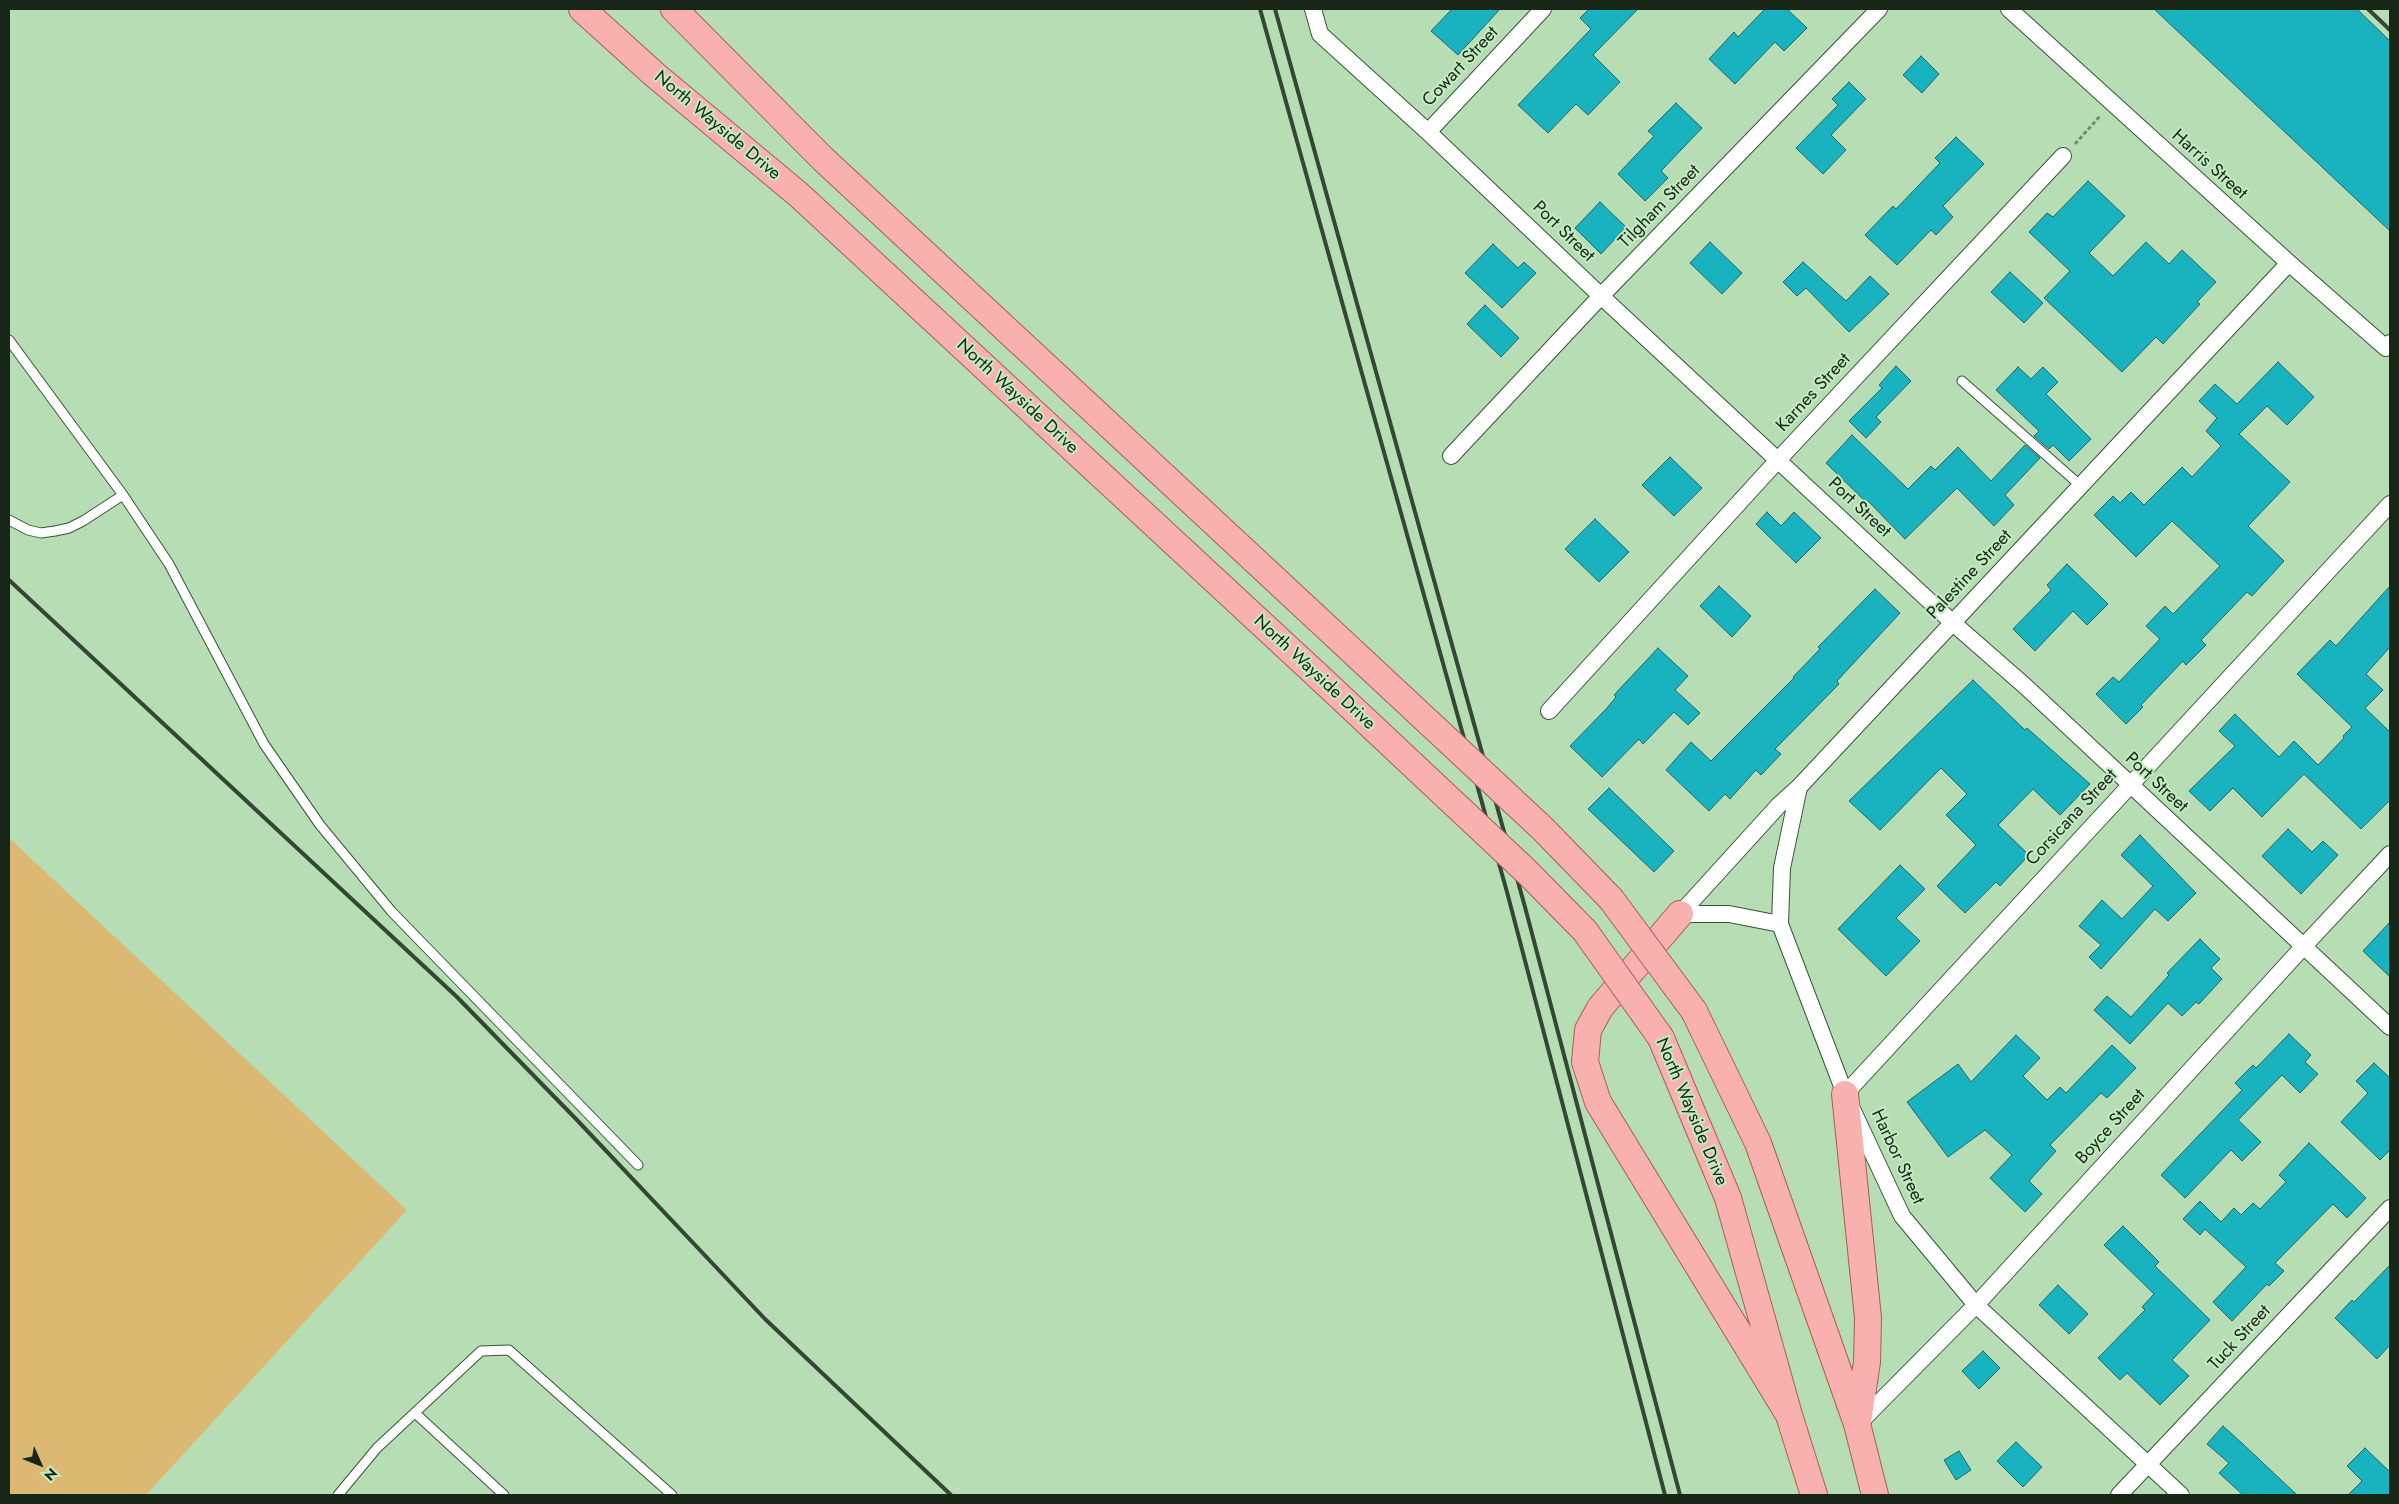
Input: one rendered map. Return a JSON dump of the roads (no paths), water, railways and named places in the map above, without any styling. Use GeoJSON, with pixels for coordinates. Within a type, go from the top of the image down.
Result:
{"type":"FeatureCollection","features":[{"type":"Feature","properties":{"kind":"main road","name":"North Wayside Drive"},"geometry":{"type":"LineString","coordinates":[[582,9],[655,75],[799,195],[1527,872],[1584,931],[1661,1038],[1728,1198],[1789,1415],[1814,1495]]}},
{"type":"Feature","properties":{"kind":"main road"},"geometry":{"type":"LineString","coordinates":[[674,9],[823,159],[1543,829],[1611,899],[1694,1012],[1758,1143],[1857,1424],[1875,1495]]}},
{"type":"Feature","properties":{"kind":"main road"},"geometry":{"type":"LineString","coordinates":[[1680,914],[1600,1008],[1588,1030],[1585,1062],[1598,1102],[1789,1415]]}},
{"type":"Feature","properties":{"kind":"main road"},"geometry":{"type":"LineString","coordinates":[[1845,1094],[1868,1318],[1867,1362],[1857,1424]]}},
{"type":"Feature","properties":{"kind":"street","name":"Port Street"},"geometry":{"type":"LineString","coordinates":[[1313,9],[1320,34],[1428,132],[1601,296],[1953,623],[2025,686],[2390,1028]]}},
{"type":"Feature","properties":{"kind":"street","name":"Cowart Street"},"geometry":{"type":"LineString","coordinates":[[1428,132],[1543,9]]}},
{"type":"Feature","properties":{"kind":"street","name":"Tilgham Street"},"geometry":{"type":"LineString","coordinates":[[1451,456],[1601,296],[1879,9]]}},
{"type":"Feature","properties":{"kind":"street","name":"Harris Street"},"geometry":{"type":"LineString","coordinates":[[2009,9],[2111,104],[2289,263],[2388,345]]}},
{"type":"Feature","properties":{"kind":"street","name":"Karnes Street"},"geometry":{"type":"LineString","coordinates":[[1549,711],[1778,460],[2063,156]]}},
{"type":"Feature","properties":{"kind":"street","name":"Palestine Street"},"geometry":{"type":"LineString","coordinates":[[1680,914],[1779,805],[1799,787],[2289,263]]}},
{"type":"Feature","properties":{"kind":"street","name":"Corsicana Street"},"geometry":{"type":"LineString","coordinates":[[1845,1094],[2390,504]]}},
{"type":"Feature","properties":{"kind":"street"},"geometry":{"type":"LineString","coordinates":[[1680,914],[1729,914],[1780,924],[1782,868],[1799,787]]}},
{"type":"Feature","properties":{"kind":"street","name":"Boyce Street"},"geometry":{"type":"LineString","coordinates":[[1857,1424],[1976,1306],[2303,946],[2390,854]]}},
{"type":"Feature","properties":{"kind":"street","name":"Harbor Street"},"geometry":{"type":"LineString","coordinates":[[1780,924],[1845,1094],[1902,1216],[1976,1306],[2182,1495]]}},
{"type":"Feature","properties":{"kind":"street","name":"Tuck Street"},"geometry":{"type":"LineString","coordinates":[[2118,1495],[2390,1208]]}},
{"type":"Feature","properties":{"kind":"lane"},"geometry":{"type":"LineString","coordinates":[[9,340],[123,495],[169,564],[264,744],[320,825],[392,912],[638,1165]]}},
{"type":"Feature","properties":{"kind":"lane"},"geometry":{"type":"LineString","coordinates":[[1962,381],[2081,486]]}},
{"type":"Feature","properties":{"kind":"lane"},"geometry":{"type":"LineString","coordinates":[[9,520],[28,530],[41,533],[62,530],[83,521],[123,495]]}},
{"type":"Feature","properties":{"kind":"lane"},"geometry":{"type":"LineString","coordinates":[[342,1494],[377,1448],[481,1351],[509,1350],[672,1495]]}},
{"type":"Feature","properties":{"kind":"lane"},"geometry":{"type":"LineString","coordinates":[[415,1412],[504,1495]]}},
{"type":"Feature","properties":{"kind":"railway"},"geometry":{"type":"LineString","coordinates":[[1260,9],[1507,892],[1665,1495]]}},
{"type":"Feature","properties":{"kind":"railway"},"geometry":{"type":"LineString","coordinates":[[1275,9],[1525,907],[1680,1495]]}},
{"type":"Feature","properties":{"kind":"railway"},"geometry":{"type":"LineString","coordinates":[[2368,9],[2390,30]]}},
{"type":"Feature","properties":{"kind":"railway"},"geometry":{"type":"LineString","coordinates":[[9,580],[457,997],[576,1119],[765,1319],[951,1495]]}}]}
